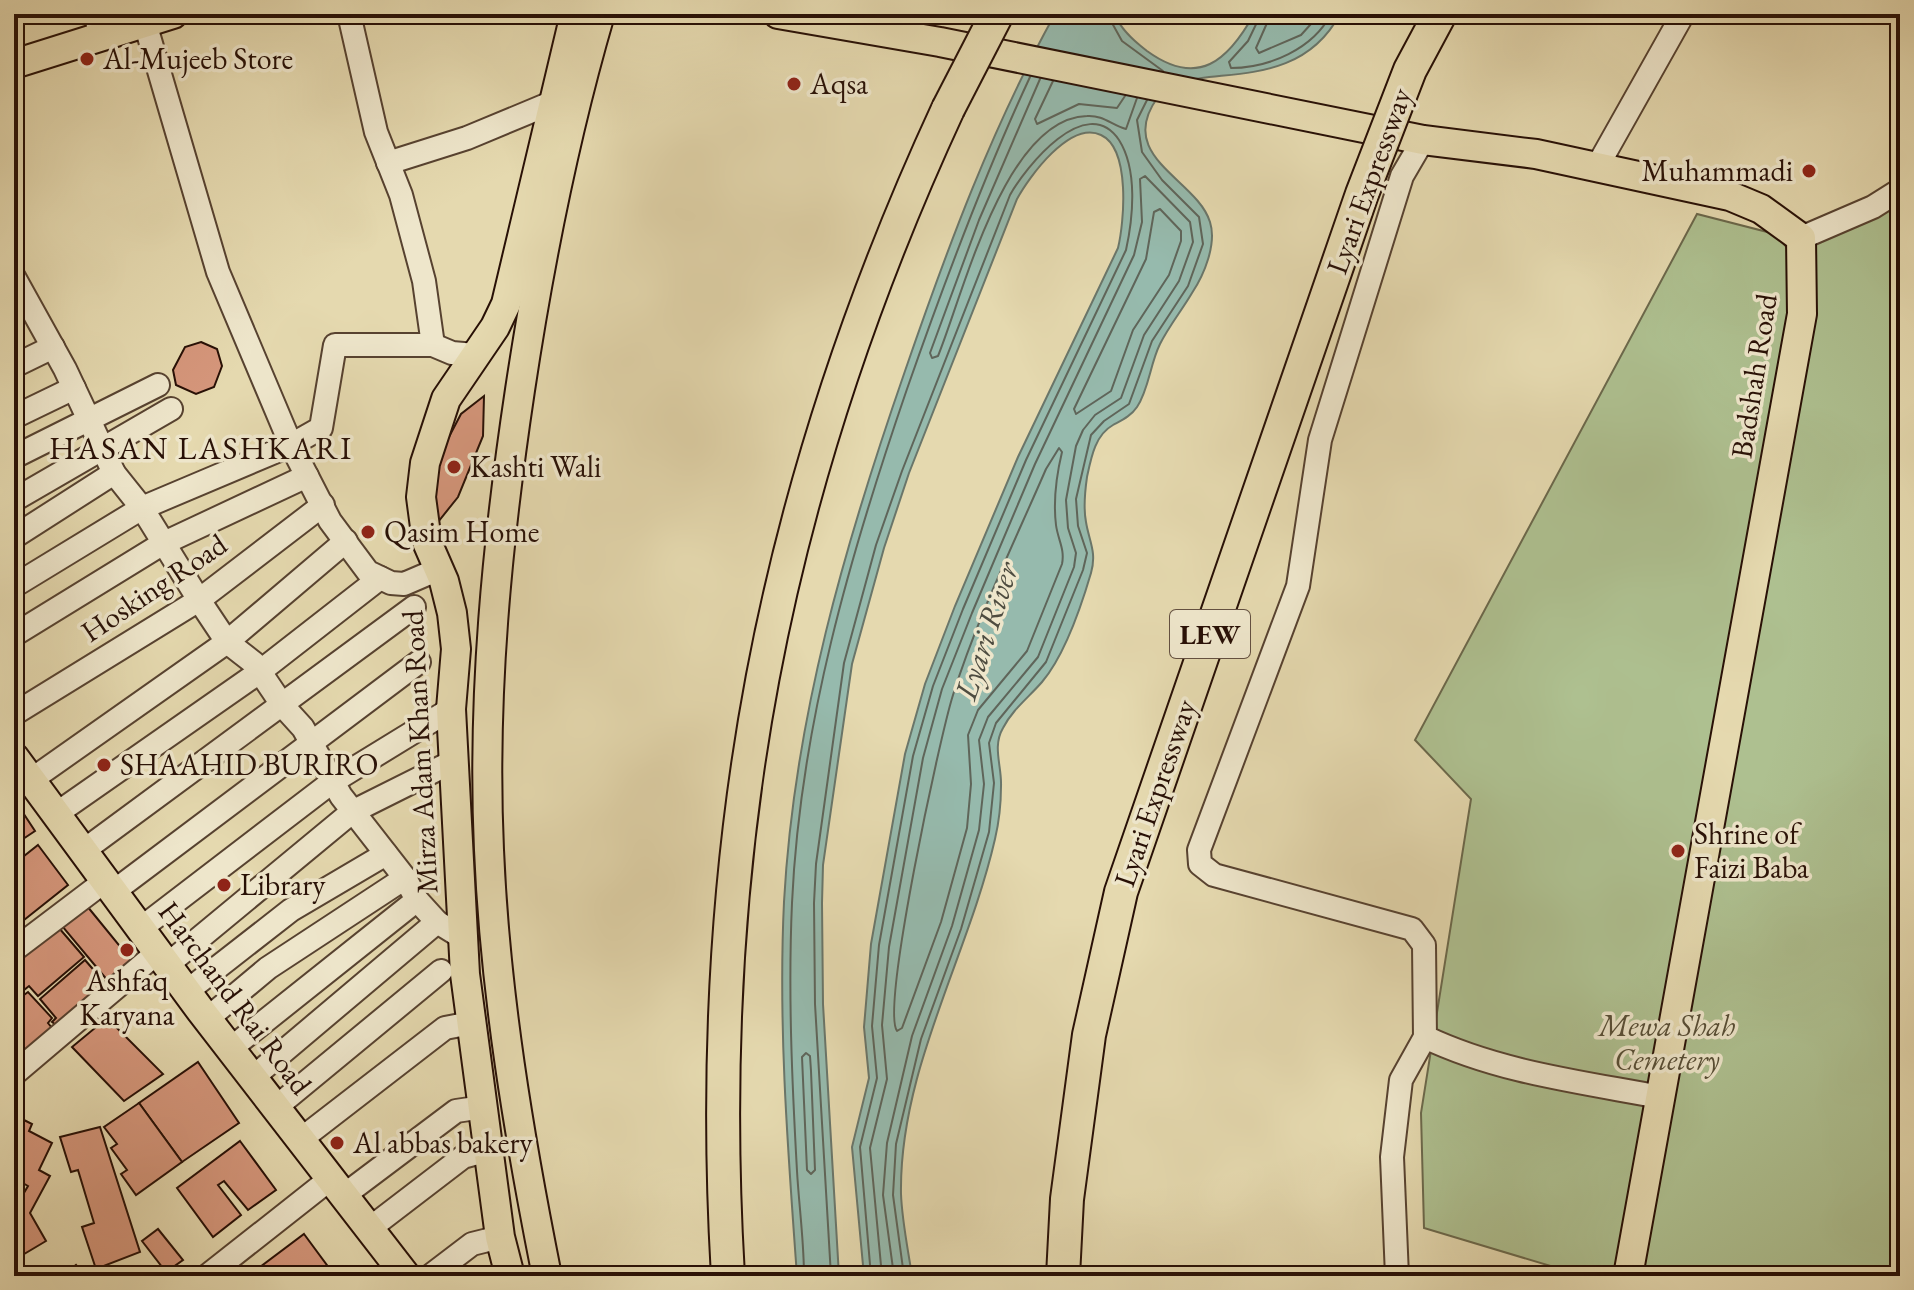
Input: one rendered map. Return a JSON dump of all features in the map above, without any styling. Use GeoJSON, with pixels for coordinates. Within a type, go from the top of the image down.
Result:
{"type":"FeatureCollection","features":[{"type":"Feature","properties":{"kind":"highway"},"geometry":{"type":"LineString","coordinates":[[728,1276],[722,1167],[723,1025],[731,885],[761,677],[807,479],[848,350],[884,253],[948,109],[997,14]]}},
{"type":"Feature","properties":{"kind":"highway","name":"Lyari Expressway"},"geometry":{"type":"LineString","coordinates":[[1063,1276],[1067,1199],[1089,1035],[1121,892],[1362,194],[1410,70],[1440,14]]}},
{"type":"Feature","properties":{"kind":"main road"},"geometry":{"type":"LineString","coordinates":[[14,64],[98,26],[145,23],[173,14]]}},
{"type":"Feature","properties":{"kind":"main road","name":"Mirza Adam Khan Road"},"geometry":{"type":"LineString","coordinates":[[510,1276],[500,1237],[471,1023],[463,938],[451,709],[456,649],[452,613],[427,542],[421,497],[425,463],[446,399],[495,327],[506,304],[575,14]]}},
{"type":"Feature","properties":{"kind":"main road"},"geometry":{"type":"LineString","coordinates":[[547,1276],[520,1145],[489,850],[492,617],[502,508],[541,263],[600,14]]}},
{"type":"Feature","properties":{"kind":"main road"},"geometry":{"type":"LineString","coordinates":[[778,14],[940,42],[1005,58],[1423,140],[1536,154],[1730,196],[1761,209],[1801,238]]}},
{"type":"Feature","properties":{"kind":"main road","name":"Badshah Road"},"geometry":{"type":"LineString","coordinates":[[1628,1276],[1802,314],[1801,238]]}},
{"type":"Feature","properties":{"kind":"main road","name":"Harchand Rai Road"},"geometry":{"type":"LineString","coordinates":[[22,769],[186,992],[406,1276]]}},
{"type":"Feature","properties":{"kind":"street"},"geometry":{"type":"LineString","coordinates":[[349,14],[376,132],[425,287],[433,345]]}},
{"type":"Feature","properties":{"kind":"street"},"geometry":{"type":"LineString","coordinates":[[1597,167],[1683,14]]}},
{"type":"Feature","properties":{"kind":"street"},"geometry":{"type":"LineString","coordinates":[[145,23],[218,272],[307,476],[368,572],[404,584],[439,569]]}},
{"type":"Feature","properties":{"kind":"street"},"geometry":{"type":"LineString","coordinates":[[388,163],[467,138],[556,101]]}},
{"type":"Feature","properties":{"kind":"street"},"geometry":{"type":"LineString","coordinates":[[1397,1276],[1392,1157],[1401,1080],[1425,1037],[1424,945],[1412,929],[1214,875],[1200,864],[1199,850],[1298,586],[1320,440],[1402,176],[1423,140]]}},
{"type":"Feature","properties":{"kind":"street"},"geometry":{"type":"LineString","coordinates":[[1801,238],[1873,207],[1900,190]]}},
{"type":"Feature","properties":{"kind":"street"},"geometry":{"type":"LineString","coordinates":[[14,277],[21,305],[53,347],[114,473],[142,508],[227,642],[254,663],[258,673],[314,743],[332,782],[405,878],[417,900],[437,922],[463,938]]}},
{"type":"Feature","properties":{"kind":"street"},"geometry":{"type":"LineString","coordinates":[[14,586],[142,508],[291,445],[321,428],[335,345],[433,345],[452,353],[475,355]]}},
{"type":"Feature","properties":{"kind":"street"},"geometry":{"type":"LineString","coordinates":[[14,366],[53,347]]}},
{"type":"Feature","properties":{"kind":"street"},"geometry":{"type":"LineString","coordinates":[[14,457],[158,385]]}},
{"type":"Feature","properties":{"kind":"street"},"geometry":{"type":"LineString","coordinates":[[14,417],[74,388]]}},
{"type":"Feature","properties":{"kind":"street"},"geometry":{"type":"LineString","coordinates":[[14,500],[171,409]]}},
{"type":"Feature","properties":{"kind":"street"},"geometry":{"type":"LineString","coordinates":[[14,537],[114,473]]}},
{"type":"Feature","properties":{"kind":"street"},"geometry":{"type":"LineString","coordinates":[[14,635],[162,544],[307,476]]}},
{"type":"Feature","properties":{"kind":"street","name":"Hosking Road"},"geometry":{"type":"LineString","coordinates":[[14,714],[199,600],[323,505]]}},
{"type":"Feature","properties":{"kind":"street"},"geometry":{"type":"LineString","coordinates":[[22,769],[227,642],[346,541]]}},
{"type":"Feature","properties":{"kind":"street"},"geometry":{"type":"LineString","coordinates":[[56,814],[258,673],[380,578]]}},
{"type":"Feature","properties":{"kind":"street"},"geometry":{"type":"LineString","coordinates":[[83,851],[414,607]]}},
{"type":"Feature","properties":{"kind":"street"},"geometry":{"type":"LineString","coordinates":[[14,950],[314,743],[419,662]]}},
{"type":"Feature","properties":{"kind":"street"},"geometry":{"type":"LineString","coordinates":[[140,929],[332,782],[451,709]]}},
{"type":"Feature","properties":{"kind":"street"},"geometry":{"type":"LineString","coordinates":[[14,1074],[352,812],[456,760]]}},
{"type":"Feature","properties":{"kind":"street"},"geometry":{"type":"LineString","coordinates":[[186,992],[291,910],[386,854]]}},
{"type":"Feature","properties":{"kind":"street"},"geometry":{"type":"LineString","coordinates":[[207,1019],[268,968],[405,878]]}},
{"type":"Feature","properties":{"kind":"street"},"geometry":{"type":"LineString","coordinates":[[230,1049],[417,900]]}},
{"type":"Feature","properties":{"kind":"street"},"geometry":{"type":"LineString","coordinates":[[252,1078],[437,922]]}},
{"type":"Feature","properties":{"kind":"street"},"geometry":{"type":"LineString","coordinates":[[275,1108],[441,971]]}},
{"type":"Feature","properties":{"kind":"street"},"geometry":{"type":"LineString","coordinates":[[300,1140],[445,1028],[471,1023]]}},
{"type":"Feature","properties":{"kind":"street"},"geometry":{"type":"LineString","coordinates":[[1425,1037],[1456,1052],[1540,1074],[1660,1097]]}},
{"type":"Feature","properties":{"kind":"street"},"geometry":{"type":"LineString","coordinates":[[207,1276],[456,1111],[483,1107]]}},
{"type":"Feature","properties":{"kind":"street"},"geometry":{"type":"LineString","coordinates":[[369,1229],[463,1157],[489,1150]]}},
{"type":"Feature","properties":{"kind":"street"},"geometry":{"type":"LineString","coordinates":[[430,1276],[472,1244],[500,1237]]}},
{"type":"Feature","properties":{"kind":"green space","name":"Mewa Shah Cemetery"},"geometry":{"type":"Polygon","coordinates":[[[1900,200],[1900,1276],[1584,1276],[1424,1228],[1421,1113],[1471,799],[1415,740],[1697,214],[1775,234],[1789,250],[1900,200]]]}},
{"type":"Feature","properties":{"kind":"water","name":"Lyari River"},"geometry":{"type":"Polygon","coordinates":[[[1055,14],[1115,14],[1124,30],[1147,51],[1165,62],[1196,68],[1222,56],[1254,14],[1340,14],[1320,41],[1296,58],[1270,68],[1192,80],[1173,86],[1158,97],[1147,118],[1146,136],[1152,152],[1202,207],[1210,222],[1211,249],[1197,286],[1160,344],[1137,407],[1107,429],[1092,455],[1084,505],[1093,566],[1077,615],[1058,658],[1042,682],[1011,715],[1000,735],[1001,799],[995,839],[911,1103],[903,1148],[901,1194],[912,1276],[864,1276],[852,1147],[869,1078],[864,1027],[871,944],[905,754],[925,684],[955,606],[1018,457],[1118,248],[1123,187],[1117,155],[1111,143],[1101,135],[1089,133],[1064,143],[1041,165],[1017,199],[909,473],[884,548],[852,664],[823,865],[822,903],[823,1004],[839,1276],[797,1276],[785,1089],[782,949],[790,833],[811,699],[862,501],[921,325],[991,144],[1055,14]]]}},
{"type":"Feature","properties":{"kind":"building"},"geometry":{"type":"Polygon","coordinates":[[[201,342],[217,349],[222,366],[214,387],[196,394],[176,385],[173,370],[185,347],[201,342]]]}},
{"type":"Feature","properties":{"kind":"building","name":"Kashti Wali"},"geometry":{"type":"Polygon","coordinates":[[[484,396],[483,436],[458,497],[434,527],[432,481],[441,452],[461,414],[484,396]]]}},
{"type":"Feature","properties":{"kind":"building"},"geometry":{"type":"Polygon","coordinates":[[[14,799],[35,831],[14,845],[14,799]]]}},
{"type":"Feature","properties":{"kind":"building"},"geometry":{"type":"Polygon","coordinates":[[[38,845],[68,885],[14,928],[14,864],[38,845]]]}},
{"type":"Feature","properties":{"kind":"building"},"geometry":{"type":"Polygon","coordinates":[[[87,906],[132,961],[108,981],[62,926],[87,906]]]}},
{"type":"Feature","properties":{"kind":"building"},"geometry":{"type":"Polygon","coordinates":[[[59,928],[84,957],[38,996],[29,986],[24,990],[14,978],[14,964],[59,928]]]}},
{"type":"Feature","properties":{"kind":"building"},"geometry":{"type":"Polygon","coordinates":[[[85,960],[105,983],[56,1025],[52,1022],[56,1018],[40,999],[85,960]]]}},
{"type":"Feature","properties":{"kind":"building"},"geometry":{"type":"Polygon","coordinates":[[[14,984],[24,995],[28,992],[52,1018],[48,1023],[52,1028],[14,1060],[14,984]]]}},
{"type":"Feature","properties":{"kind":"building"},"geometry":{"type":"Polygon","coordinates":[[[107,1018],[163,1074],[124,1101],[72,1047],[107,1018]]]}},
{"type":"Feature","properties":{"kind":"building"},"geometry":{"type":"Polygon","coordinates":[[[198,1062],[239,1123],[182,1162],[139,1103],[198,1062]]]}},
{"type":"Feature","properties":{"kind":"building"},"geometry":{"type":"Polygon","coordinates":[[[139,1103],[182,1162],[136,1195],[121,1174],[127,1170],[111,1148],[117,1144],[104,1127],[139,1103]]]}},
{"type":"Feature","properties":{"kind":"building"},"geometry":{"type":"Polygon","coordinates":[[[22,1119],[32,1124],[29,1131],[52,1143],[39,1170],[50,1176],[30,1213],[46,1241],[14,1260],[14,1221],[19,1218],[15,1208],[28,1186],[14,1178],[14,1123],[19,1125],[22,1119]]]}},
{"type":"Feature","properties":{"kind":"building"},"geometry":{"type":"Polygon","coordinates":[[[100,1127],[140,1252],[96,1269],[82,1227],[94,1223],[78,1170],[71,1172],[60,1137],[100,1127]]]}},
{"type":"Feature","properties":{"kind":"building"},"geometry":{"type":"Polygon","coordinates":[[[240,1141],[276,1190],[248,1210],[224,1181],[218,1185],[241,1215],[213,1237],[177,1188],[240,1141]]]}},
{"type":"Feature","properties":{"kind":"building"},"geometry":{"type":"Polygon","coordinates":[[[158,1229],[183,1260],[166,1272],[142,1241],[158,1229]]]}},
{"type":"Feature","properties":{"kind":"building"},"geometry":{"type":"Polygon","coordinates":[[[304,1234],[335,1276],[248,1276],[304,1234]]]}},
{"type":"Feature","properties":{"kind":"building"},"geometry":{"type":"Polygon","coordinates":[[[76,1265],[85,1276],[62,1276],[76,1265]]]}},
{"type":"Feature","properties":{"kind":"place","name":"Al-Mujeeb Store"},"geometry":{"type":"Point","coordinates":[87,59]}},
{"type":"Feature","properties":{"kind":"place","name":"Aqsa"},"geometry":{"type":"Point","coordinates":[794,84]}},
{"type":"Feature","properties":{"kind":"place","name":"Muhammadi"},"geometry":{"type":"Point","coordinates":[1809,171]}},
{"type":"Feature","properties":{"kind":"place","name":"Kashti Wali"},"geometry":{"type":"Point","coordinates":[454,467]}},
{"type":"Feature","properties":{"kind":"place","name":"Qasim Home"},"geometry":{"type":"Point","coordinates":[368,532]}},
{"type":"Feature","properties":{"kind":"place","name":"SHAAHID BURIRO"},"geometry":{"type":"Point","coordinates":[104,765]}},
{"type":"Feature","properties":{"kind":"place","name":"Shrine of Faizi Baba"},"geometry":{"type":"Point","coordinates":[1678,851]}},
{"type":"Feature","properties":{"kind":"place","name":"Library"},"geometry":{"type":"Point","coordinates":[224,885]}},
{"type":"Feature","properties":{"kind":"place","name":"Ashfaq Karyana"},"geometry":{"type":"Point","coordinates":[127,950]}},
{"type":"Feature","properties":{"kind":"place","name":"Al abbas bakery"},"geometry":{"type":"Point","coordinates":[337,1143]}},
{"type":"Feature","properties":{"kind":"district","name":"HASAN LASHKARI"},"geometry":{"type":"Point","coordinates":[201,448]}}]}
